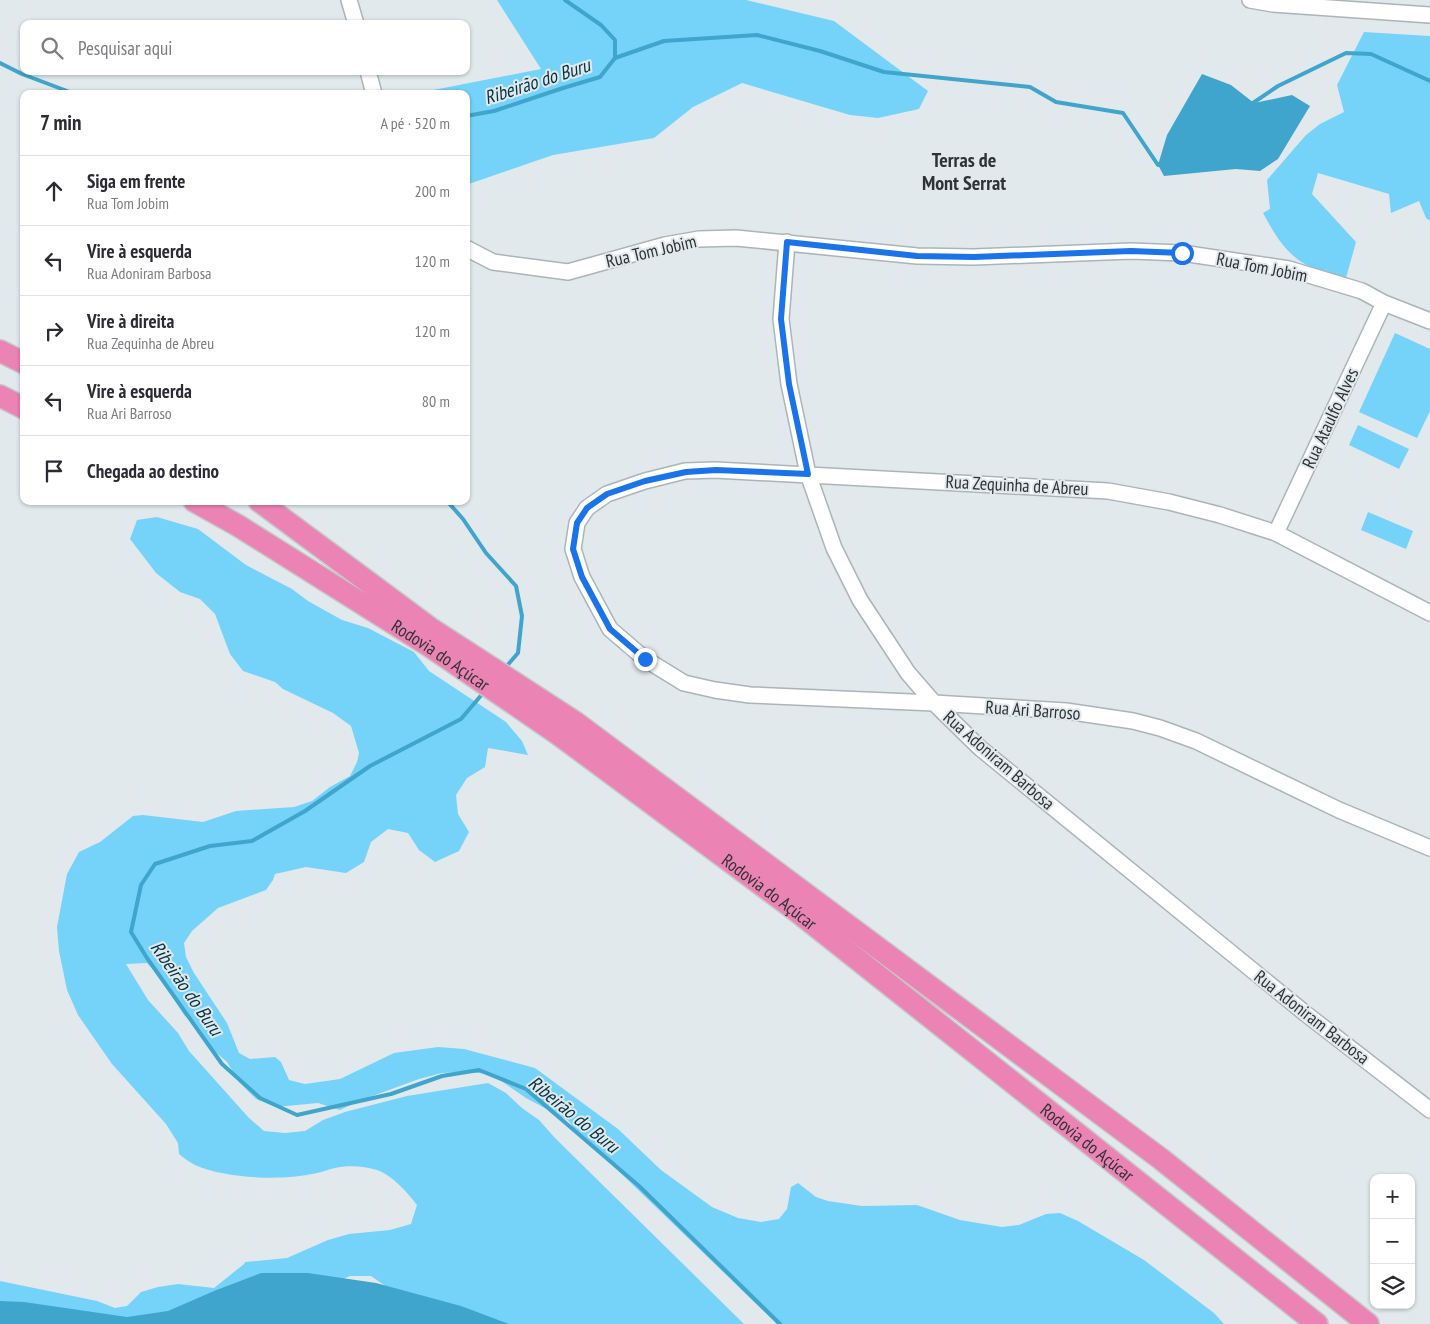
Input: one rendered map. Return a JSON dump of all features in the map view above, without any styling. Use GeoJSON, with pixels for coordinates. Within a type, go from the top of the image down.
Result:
{"type":"FeatureCollection","features":[{"type":"Feature","properties":{"kind":"highway"},"geometry":{"type":"LineString","coordinates":[[0,351],[20,361]]}},
{"type":"Feature","properties":{"kind":"highway"},"geometry":{"type":"LineString","coordinates":[[0,396],[20,406]]}},
{"type":"Feature","properties":{"kind":"highway","name":"Rodovia do Açúcar"},"geometry":{"type":"LineString","coordinates":[[201,505],[575,722],[1161,1159],[1368,1324]]}},
{"type":"Feature","properties":{"kind":"highway","name":"Rodovia do Açúcar"},"geometry":{"type":"LineString","coordinates":[[264,505],[429,636],[794,909],[1317,1324]]}},
{"type":"Feature","properties":{"kind":"street"},"geometry":{"type":"LineString","coordinates":[[349,0],[355,20]]}},
{"type":"Feature","properties":{"kind":"street"},"geometry":{"type":"LineString","coordinates":[[1250,0],[1274,4],[1430,15]]}},
{"type":"Feature","properties":{"kind":"street"},"geometry":{"type":"LineString","coordinates":[[369,75],[373,90]]}},
{"type":"Feature","properties":{"kind":"street","name":"Rua Tom Jobim"},"geometry":{"type":"LineString","coordinates":[[470,250],[493,262],[568,272],[664,245],[699,239],[736,238],[917,256],[974,257],[1131,251],[1182,253],[1289,268],[1362,291],[1384,303],[1430,321]]}},
{"type":"Feature","properties":{"kind":"street","name":"Rua Adoniram Barbosa"},"geometry":{"type":"LineString","coordinates":[[787,242],[781,319],[789,384],[808,474],[834,548],[860,600],[908,673],[934,703],[980,748],[1306,1014],[1430,1110]]}},
{"type":"Feature","properties":{"kind":"street","name":"Rua Ataulfo Alves"},"geometry":{"type":"LineString","coordinates":[[1276,533],[1384,303]]}},
{"type":"Feature","properties":{"kind":"street","name":"Rua Zequinha de Abreu"},"geometry":{"type":"LineString","coordinates":[[587,508],[607,494],[645,481],[686,472],[716,470],[1108,491],[1169,502],[1220,515],[1276,533],[1430,613]]}},
{"type":"Feature","properties":{"kind":"street","name":"Rua Ari Barroso"},"geometry":{"type":"LineString","coordinates":[[587,508],[577,523],[573,549],[582,577],[597,607],[610,629],[645,659],[684,683],[750,695],[934,703],[1098,715],[1160,728],[1196,741],[1339,810],[1430,848]]}},
{"type":"Feature","properties":{"kind":"shaded area"},"geometry":{"type":"Polygon","coordinates":[[[497,0],[746,0],[834,21],[928,91],[919,109],[878,118],[850,115],[742,83],[693,107],[654,138],[553,155],[470,184],[470,90],[433,90],[541,69],[497,0]]]}},
{"type":"Feature","properties":{"kind":"shaded area"},"geometry":{"type":"Polygon","coordinates":[[[1364,32],[1430,36],[1430,221],[1426,218],[1419,201],[1391,213],[1389,194],[1318,173],[1312,194],[1356,242],[1346,278],[1315,269],[1298,259],[1281,242],[1263,213],[1270,209],[1267,180],[1306,135],[1320,124],[1344,112],[1337,85],[1364,32]]]}},
{"type":"Feature","properties":{"kind":"shaded area"},"geometry":{"type":"Polygon","coordinates":[[[1202,74],[1231,85],[1254,103],[1292,95],[1310,106],[1278,159],[1260,171],[1236,169],[1164,176],[1158,165],[1167,135],[1202,74]]]}},
{"type":"Feature","properties":{"kind":"shaded area"},"geometry":{"type":"Polygon","coordinates":[[[1395,333],[1430,349],[1430,411],[1417,438],[1359,412],[1395,333]]]}},
{"type":"Feature","properties":{"kind":"shaded area"},"geometry":{"type":"Polygon","coordinates":[[[1358,425],[1409,449],[1399,469],[1349,445],[1358,425]]]}},
{"type":"Feature","properties":{"kind":"shaded area"},"geometry":{"type":"Polygon","coordinates":[[[1368,512],[1413,531],[1406,549],[1361,530],[1368,512]]]}},
{"type":"Feature","properties":{"kind":"shaded area"},"geometry":{"type":"Polygon","coordinates":[[[157,517],[198,529],[246,565],[292,589],[308,601],[342,620],[368,628],[414,652],[429,671],[506,722],[522,741],[528,755],[488,748],[485,767],[467,778],[456,795],[458,814],[469,832],[459,851],[435,862],[419,850],[408,833],[388,829],[371,842],[364,862],[346,873],[306,867],[275,874],[266,890],[218,908],[192,931],[184,943],[186,957],[194,973],[227,1023],[239,1053],[250,1059],[275,1057],[281,1062],[289,1080],[305,1084],[340,1079],[394,1053],[438,1047],[464,1049],[535,1068],[618,1129],[661,1170],[712,1207],[738,1218],[761,1222],[779,1219],[787,1209],[791,1187],[798,1183],[816,1197],[828,1201],[862,1206],[917,1205],[960,1220],[1002,1227],[1019,1225],[1046,1214],[1060,1213],[1078,1221],[1144,1260],[1214,1313],[1224,1324],[777,1324],[573,1127],[569,1121],[526,1098],[491,1074],[442,1073],[419,1079],[340,1110],[318,1103],[276,1107],[256,1099],[239,1082],[227,1062],[211,1048],[199,1028],[184,1015],[162,979],[147,963],[126,964],[148,1000],[178,1033],[189,1051],[249,1118],[264,1131],[285,1133],[305,1131],[323,1120],[345,1112],[407,1096],[488,1083],[506,1093],[539,1120],[744,1324],[478,1324],[387,1287],[371,1276],[350,1276],[262,1313],[0,1324],[0,1281],[97,1301],[115,1308],[127,1306],[141,1292],[158,1287],[178,1284],[214,1288],[245,1262],[287,1258],[328,1240],[349,1234],[390,1230],[411,1224],[417,1205],[394,1180],[383,1172],[367,1168],[345,1166],[304,1176],[272,1178],[222,1173],[191,1163],[179,1154],[178,1143],[166,1124],[112,1064],[78,1015],[67,990],[59,951],[57,927],[67,874],[79,852],[100,842],[133,816],[143,815],[203,822],[236,811],[294,807],[312,801],[330,787],[350,776],[359,753],[351,726],[333,713],[283,689],[275,682],[243,671],[230,654],[215,614],[200,599],[180,592],[156,573],[130,539],[137,520],[157,517]]]}},
{"type":"Feature","properties":{"kind":"shaded area"},"geometry":{"type":"Polygon","coordinates":[[[261,1273],[308,1273],[376,1283],[461,1306],[509,1324],[0,1324],[0,1301],[24,1302],[127,1317],[168,1311],[261,1273]]]}},
{"type":"Feature","properties":{"kind":"waterway","name":"Ribeirão do Buru"},"geometry":{"type":"LineString","coordinates":[[470,115],[494,111],[600,77],[615,58],[615,40],[601,25],[565,0]]}},
{"type":"Feature","properties":{"kind":"waterway"},"geometry":{"type":"LineString","coordinates":[[615,58],[664,41],[757,35],[820,51],[884,72],[1030,87],[1056,102],[1123,113],[1158,165],[1162,162]]}},
{"type":"Feature","properties":{"kind":"waterway"},"geometry":{"type":"LineString","coordinates":[[1250,105],[1278,86],[1346,53],[1371,54],[1430,81]]}},
{"type":"Feature","properties":{"kind":"waterway"},"geometry":{"type":"LineString","coordinates":[[0,63],[20,73]]}},
{"type":"Feature","properties":{"kind":"waterway"},"geometry":{"type":"LineString","coordinates":[[25,75],[64,90]]}},
{"type":"Feature","properties":{"kind":"waterway","name":"Ribeirão do Buru"},"geometry":{"type":"LineString","coordinates":[[451,505],[463,519],[486,553],[516,586],[522,616],[518,653],[505,668]]}},
{"type":"Feature","properties":{"kind":"waterway","name":"Ribeirão do Buru"},"geometry":{"type":"LineString","coordinates":[[484,692],[461,719],[370,766],[305,811],[252,841],[210,846],[155,864],[141,885],[131,932],[147,958],[222,1064],[260,1098],[297,1115],[391,1094],[442,1076],[479,1070],[526,1089],[639,1186],[780,1324]]}},
{"type":"Feature","properties":{"kind":"district","name":"Terras de Mont Serrat"},"geometry":{"type":"Point","coordinates":[964,172]}},
{"type":"Feature","properties":{"kind":"route"},"geometry":{"type":"LineString","coordinates":[[645,659],[610,629],[582,577],[573,549],[577,523],[587,508],[607,494],[645,481],[686,472],[716,470],[808,474],[789,384],[781,319],[787,242],[917,256],[974,257],[1131,251],[1182,253]]}}]}
